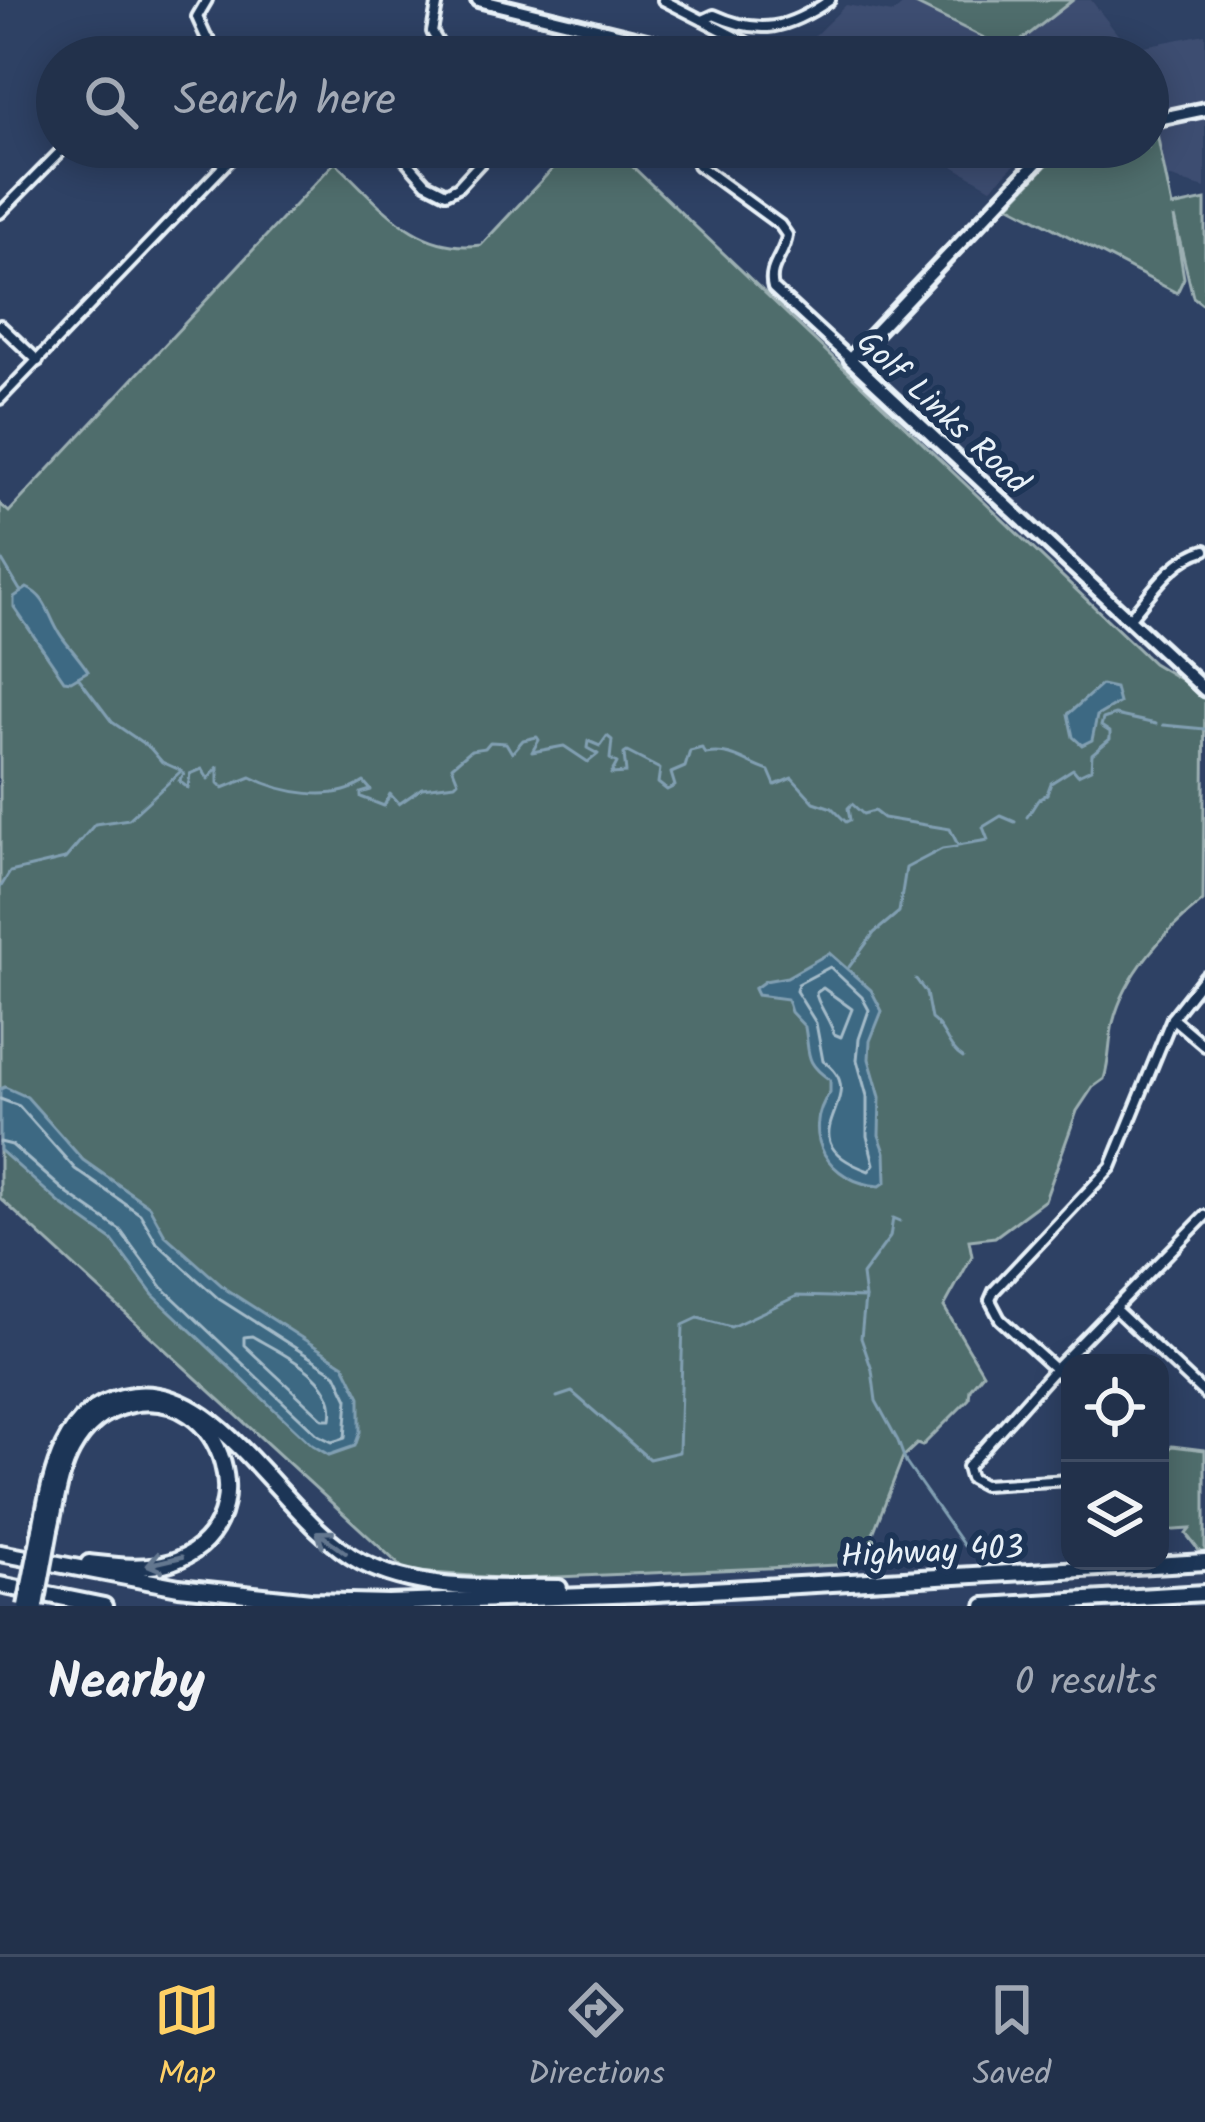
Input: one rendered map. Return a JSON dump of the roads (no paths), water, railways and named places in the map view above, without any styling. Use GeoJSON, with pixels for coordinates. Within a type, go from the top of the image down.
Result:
{"type":"FeatureCollection","features":[{"type":"Feature","properties":{"kind":"highway"},"geometry":{"type":"LineString","coordinates":[[36,1606],[57,1457],[78,1422],[96,1407],[153,1393],[202,1412],[312,1528],[349,1555],[390,1574],[440,1586],[690,1591]]}},
{"type":"Feature","properties":{"kind":"highway"},"geometry":{"type":"LineString","coordinates":[[0,1552],[121,1566],[168,1563],[186,1556],[214,1529],[226,1496],[223,1460],[214,1439],[182,1412],[164,1405],[133,1404],[104,1415],[86,1429],[61,1478],[45,1529],[26,1606]]}},
{"type":"Feature","properties":{"kind":"highway"},"geometry":{"type":"LineString","coordinates":[[0,1552],[149,1583],[311,1601],[388,1603],[690,1591]]}},
{"type":"Feature","properties":{"kind":"highway","name":"Highway 403"},"geometry":{"type":"LineString","coordinates":[[690,1591],[1205,1562]]}},
{"type":"Feature","properties":{"kind":"highway"},"geometry":{"type":"LineString","coordinates":[[0,1585],[104,1606]]}},
{"type":"Feature","properties":{"kind":"highway","name":"Highway 403"},"geometry":{"type":"LineString","coordinates":[[985,1606],[1205,1594]]}},
{"type":"Feature","properties":{"kind":"main road"},"geometry":{"type":"LineString","coordinates":[[478,0],[626,36]]}},
{"type":"Feature","properties":{"kind":"main road"},"geometry":{"type":"LineString","coordinates":[[1169,117],[1205,109]]}},
{"type":"Feature","properties":{"kind":"main road"},"geometry":{"type":"LineString","coordinates":[[850,359],[1030,168]]}},
{"type":"Feature","properties":{"kind":"main road","name":"Golf Links Road"},"geometry":{"type":"LineString","coordinates":[[850,359],[1205,690]]}},
{"type":"Feature","properties":{"kind":"street"},"geometry":{"type":"LineString","coordinates":[[207,0],[197,16],[207,36]]}},
{"type":"Feature","properties":{"kind":"street"},"geometry":{"type":"LineString","coordinates":[[434,36],[438,0]]}},
{"type":"Feature","properties":{"kind":"street"},"geometry":{"type":"LineString","coordinates":[[663,0],[678,3],[727,36]]}},
{"type":"Feature","properties":{"kind":"street"},"geometry":{"type":"LineString","coordinates":[[703,20],[714,15],[738,26],[770,28],[830,0]]}},
{"type":"Feature","properties":{"kind":"street"},"geometry":{"type":"LineString","coordinates":[[0,213],[44,168]]}},
{"type":"Feature","properties":{"kind":"street"},"geometry":{"type":"LineString","coordinates":[[0,399],[222,168]]}},
{"type":"Feature","properties":{"kind":"street"},"geometry":{"type":"LineString","coordinates":[[413,168],[426,183],[446,193],[476,168]]}},
{"type":"Feature","properties":{"kind":"street","name":"Golf Links Road"},"geometry":{"type":"LineString","coordinates":[[702,168],[780,225],[787,235],[786,247],[771,268],[772,288],[850,359]]}},
{"type":"Feature","properties":{"kind":"street"},"geometry":{"type":"LineString","coordinates":[[0,325],[38,361]]}},
{"type":"Feature","properties":{"kind":"street"},"geometry":{"type":"LineString","coordinates":[[1129,619],[1189,554],[1205,550]]}},
{"type":"Feature","properties":{"kind":"street"},"geometry":{"type":"LineString","coordinates":[[1061,1375],[1000,1318],[991,1300],[994,1291],[1111,1167],[1172,1018],[1205,976]]}},
{"type":"Feature","properties":{"kind":"street"},"geometry":{"type":"LineString","coordinates":[[1172,1018],[1205,1046]]}},
{"type":"Feature","properties":{"kind":"street"},"geometry":{"type":"LineString","coordinates":[[1061,1481],[983,1485],[967,1473],[970,1460],[1205,1216]]}},
{"type":"Feature","properties":{"kind":"street"},"geometry":{"type":"LineString","coordinates":[[1116,1310],[1205,1394]]}},
{"type":"Feature","properties":{"kind":"water"},"geometry":{"type":"Polygon","coordinates":[[[27,588],[44,603],[57,630],[88,671],[64,680],[14,607],[14,597],[27,588]]]}},
{"type":"Feature","properties":{"kind":"water"},"geometry":{"type":"Polygon","coordinates":[[[1101,685],[1115,688],[1119,703],[1097,716],[1092,740],[1082,745],[1073,737],[1068,714],[1101,685]]]}},
{"type":"Feature","properties":{"kind":"water"},"geometry":{"type":"Polygon","coordinates":[[[829,953],[871,990],[882,1011],[870,1041],[869,1059],[880,1097],[879,1135],[885,1152],[886,1182],[880,1186],[846,1176],[824,1154],[818,1124],[830,1080],[812,1063],[805,1027],[791,1012],[787,999],[757,995],[754,989],[829,953]]]}},
{"type":"Feature","properties":{"kind":"water"},"geometry":{"type":"Polygon","coordinates":[[[0,1089],[27,1097],[83,1160],[149,1206],[165,1235],[227,1290],[344,1365],[360,1397],[355,1446],[329,1455],[312,1445],[153,1295],[112,1240],[61,1204],[0,1150],[0,1089]]]}},
{"type":"Feature","properties":{"kind":"waterway"},"geometry":{"type":"LineString","coordinates":[[0,557],[21,592]]}},
{"type":"Feature","properties":{"kind":"waterway"},"geometry":{"type":"LineString","coordinates":[[78,677],[112,722],[162,762],[180,770]]}},
{"type":"Feature","properties":{"kind":"waterway"},"geometry":{"type":"LineString","coordinates":[[1027,817],[1051,783],[1073,769],[1078,775],[1091,769],[1092,754],[1110,739],[1110,732],[1101,726],[1103,719],[1115,715],[1156,724]]}},
{"type":"Feature","properties":{"kind":"waterway"},"geometry":{"type":"LineString","coordinates":[[1163,725],[1205,729]]}},
{"type":"Feature","properties":{"kind":"waterway"},"geometry":{"type":"LineString","coordinates":[[181,771],[179,781],[188,788],[190,774],[202,769],[208,779],[218,767],[218,783],[223,788],[251,777],[293,791],[323,794],[364,782],[371,790],[361,797],[384,806],[390,794],[399,804],[422,788],[455,784],[452,766],[490,742],[506,743],[512,753],[523,740],[537,737],[532,752],[564,746],[588,762],[598,754],[587,748],[588,741],[600,746],[607,736],[612,740],[610,759],[617,763],[611,774],[626,773],[627,752],[660,769],[658,783],[667,790],[675,786],[671,773],[685,767],[690,751],[702,748],[706,754],[732,755],[769,771],[775,785],[792,778],[814,802],[832,808],[846,822],[852,804],[863,814],[874,811],[883,818],[950,829],[958,845],[988,840],[983,827],[1001,816],[1015,822]]}},
{"type":"Feature","properties":{"kind":"waterway"},"geometry":{"type":"LineString","coordinates":[[0,888],[10,872],[65,859],[95,824],[129,819],[180,772]]}},
{"type":"Feature","properties":{"kind":"waterway"},"geometry":{"type":"LineString","coordinates":[[849,967],[874,933],[899,912],[906,868],[956,847]]}},
{"type":"Feature","properties":{"kind":"waterway"},"geometry":{"type":"LineString","coordinates":[[916,979],[926,993],[931,1019],[963,1058]]}},
{"type":"Feature","properties":{"kind":"waterway"},"geometry":{"type":"LineString","coordinates":[[900,1221],[893,1218],[890,1237],[862,1275],[861,1338],[876,1401],[906,1463],[964,1546]]}},
{"type":"Feature","properties":{"kind":"waterway"},"geometry":{"type":"LineString","coordinates":[[557,1397],[572,1392],[649,1459],[679,1452],[683,1325],[698,1318],[731,1327],[797,1296],[865,1298]]}}]}
